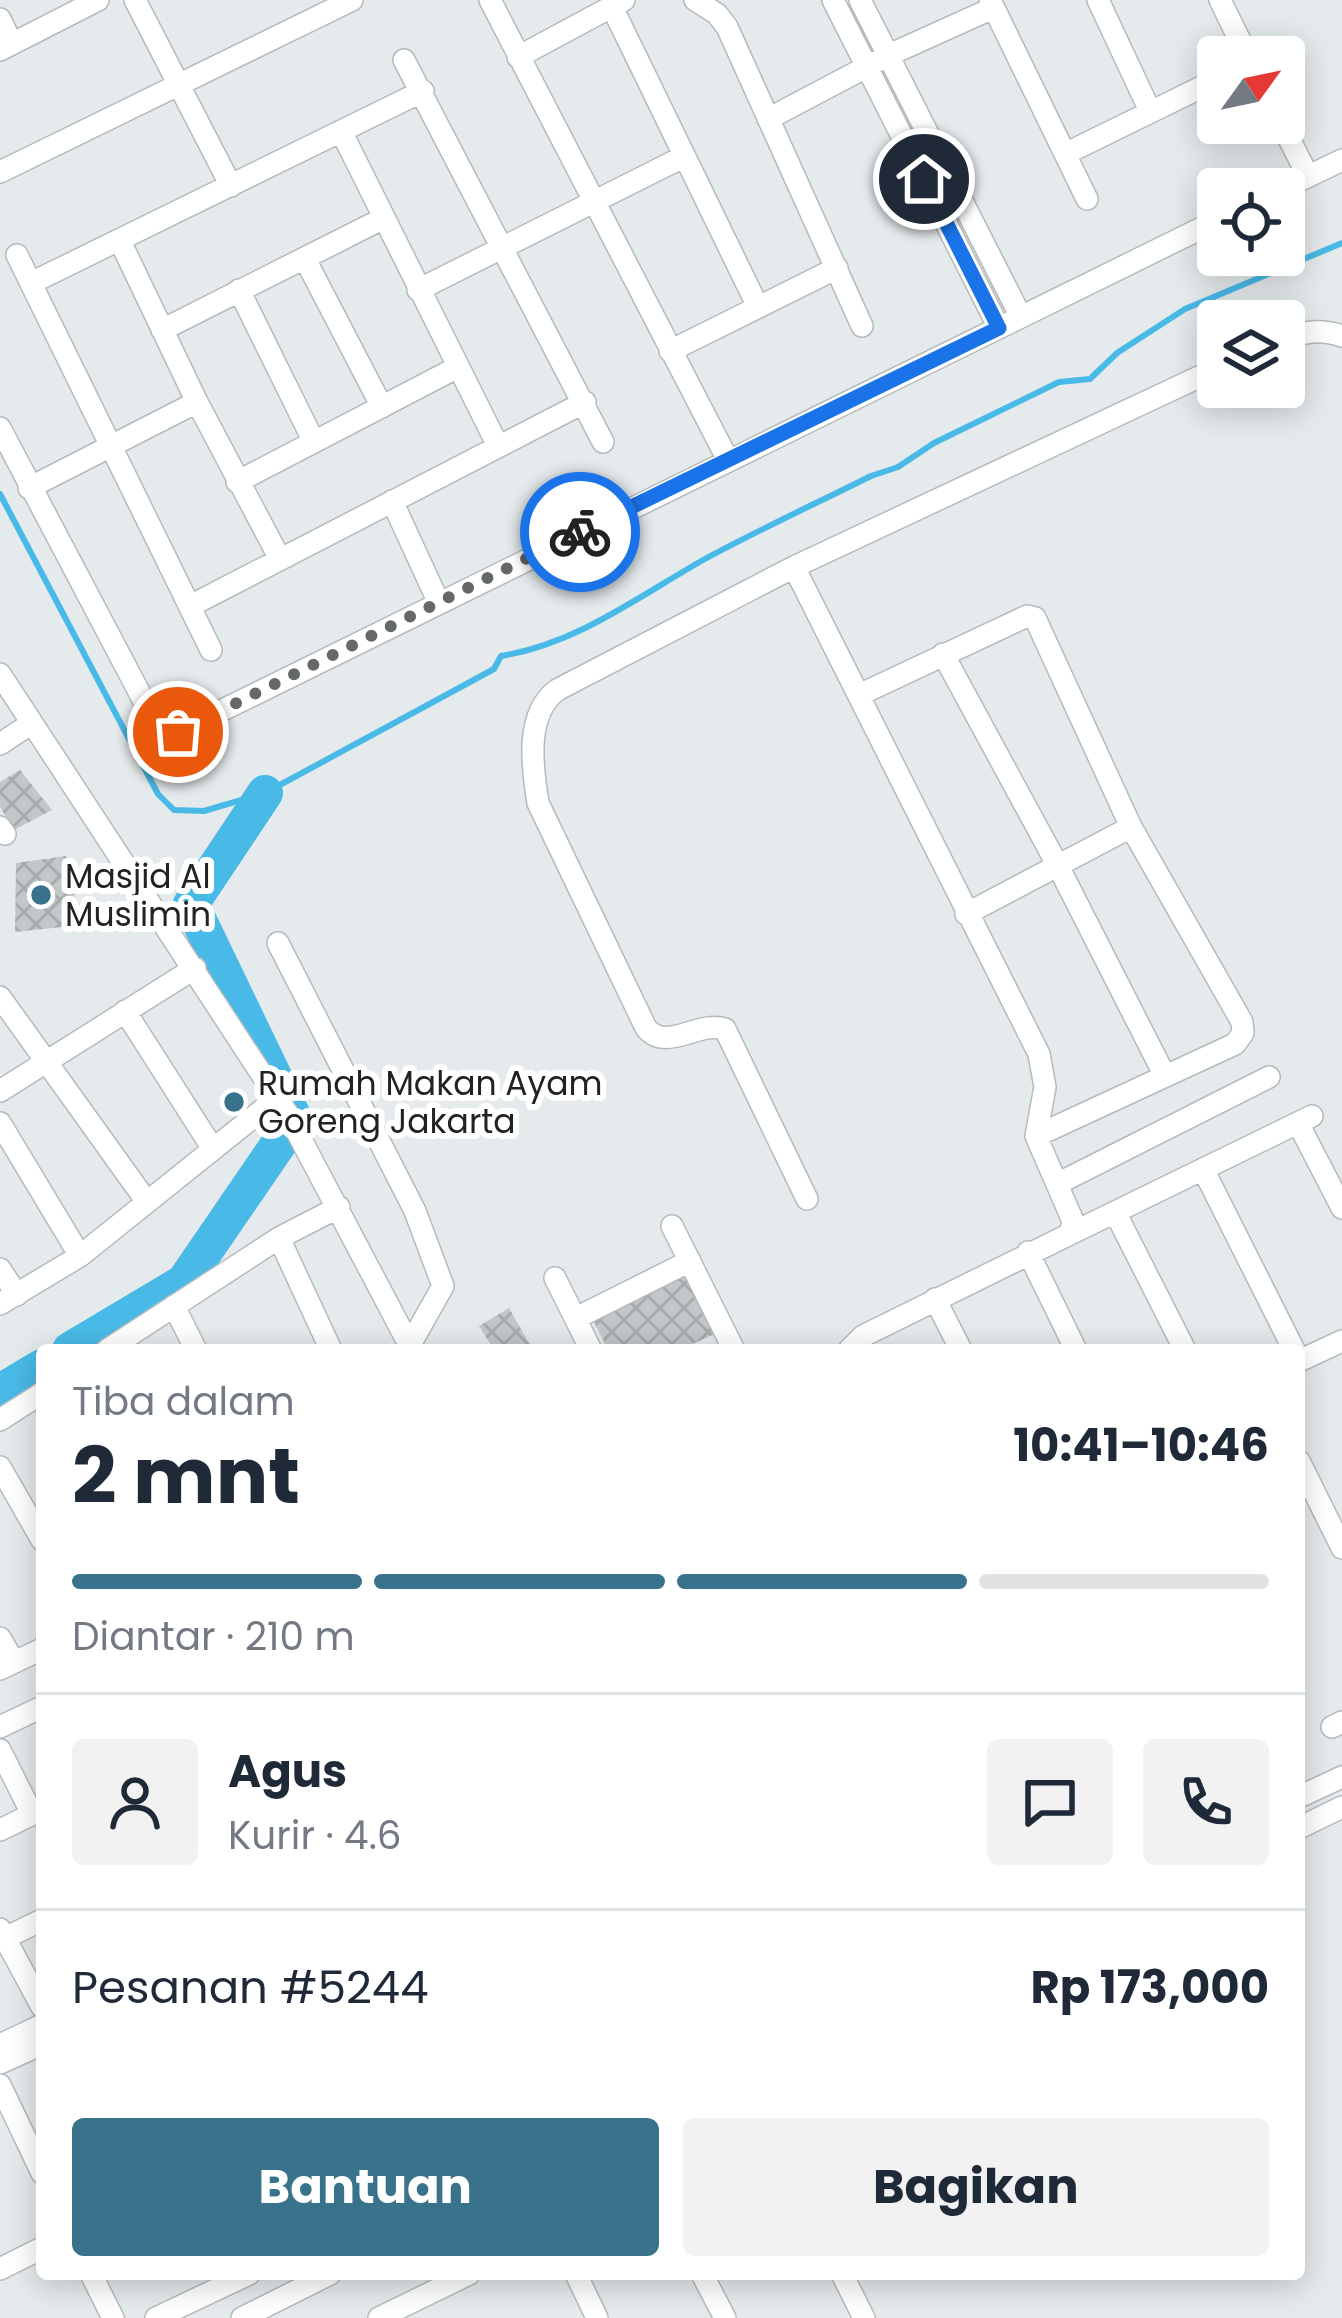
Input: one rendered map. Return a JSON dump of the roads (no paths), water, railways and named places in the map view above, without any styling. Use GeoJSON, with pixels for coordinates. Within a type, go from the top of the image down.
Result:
{"type":"FeatureCollection","features":[{"type":"Feature","properties":{"kind":"street"},"geometry":{"type":"LineString","coordinates":[[0,19],[6,47],[98,0]]}},
{"type":"Feature","properties":{"kind":"street"},"geometry":{"type":"LineString","coordinates":[[135,0],[231,186]]}},
{"type":"Feature","properties":{"kind":"street"},"geometry":{"type":"LineString","coordinates":[[0,172],[352,0]]}},
{"type":"Feature","properties":{"kind":"street"},"geometry":{"type":"LineString","coordinates":[[490,0],[728,460]]}},
{"type":"Feature","properties":{"kind":"street"},"geometry":{"type":"LineString","coordinates":[[695,0],[723,21],[862,326]]}},
{"type":"Feature","properties":{"kind":"street"},"geometry":{"type":"LineString","coordinates":[[833,0],[999,328]]}},
{"type":"Feature","properties":{"kind":"street"},"geometry":{"type":"LineString","coordinates":[[860,0],[1021,317]]}},
{"type":"Feature","properties":{"kind":"street"},"geometry":{"type":"LineString","coordinates":[[1098,0],[1150,111]]}},
{"type":"Feature","properties":{"kind":"street"},"geometry":{"type":"LineString","coordinates":[[1220,0],[1238,36]]}},
{"type":"Feature","properties":{"kind":"street"},"geometry":{"type":"LineString","coordinates":[[518,57],[618,4],[683,157],[758,307]]}},
{"type":"Feature","properties":{"kind":"street"},"geometry":{"type":"LineString","coordinates":[[768,119],[992,4],[1087,199]]}},
{"type":"Feature","properties":{"kind":"street"},"geometry":{"type":"LineString","coordinates":[[404,60],[603,442]]}},
{"type":"Feature","properties":{"kind":"street"},"geometry":{"type":"LineString","coordinates":[[1067,153],[1197,89]]}},
{"type":"Feature","properties":{"kind":"street"},"geometry":{"type":"LineString","coordinates":[[31,283],[423,91]]}},
{"type":"Feature","properties":{"kind":"street"},"geometry":{"type":"LineString","coordinates":[[341,131],[499,446]]}},
{"type":"Feature","properties":{"kind":"street"},"geometry":{"type":"LineString","coordinates":[[1292,144],[1308,176]]}},
{"type":"Feature","properties":{"kind":"street"},"geometry":{"type":"LineString","coordinates":[[418,290],[683,157]]}},
{"type":"Feature","properties":{"kind":"street"},"geometry":{"type":"LineString","coordinates":[[1305,178],[1342,160]]}},
{"type":"Feature","properties":{"kind":"street"},"geometry":{"type":"LineString","coordinates":[[162,330],[382,219]]}},
{"type":"Feature","properties":{"kind":"street"},"geometry":{"type":"LineString","coordinates":[[0,428],[156,724],[166,733],[178,732],[1197,230]]}},
{"type":"Feature","properties":{"kind":"street"},"geometry":{"type":"LineString","coordinates":[[120,241],[237,482],[280,559]]}},
{"type":"Feature","properties":{"kind":"street"},"geometry":{"type":"LineString","coordinates":[[17,255],[211,650]]}},
{"type":"Feature","properties":{"kind":"street"},"geometry":{"type":"LineString","coordinates":[[305,259],[382,407]]}},
{"type":"Feature","properties":{"kind":"street"},"geometry":{"type":"LineString","coordinates":[[670,351],[837,268]]}},
{"type":"Feature","properties":{"kind":"street"},"geometry":{"type":"LineString","coordinates":[[239,290],[314,442]]}},
{"type":"Feature","properties":{"kind":"street"},"geometry":{"type":"LineString","coordinates":[[1305,332],[1325,330],[1342,336]]}},
{"type":"Feature","properties":{"kind":"street"},"geometry":{"type":"LineString","coordinates":[[237,482],[458,367]]}},
{"type":"Feature","properties":{"kind":"street"},"geometry":{"type":"LineString","coordinates":[[806,1199],[725,1029],[714,1026],[666,1039],[653,1037],[646,1028],[543,815],[533,768],[541,704],[557,690],[794,567],[1197,378]]}},
{"type":"Feature","properties":{"kind":"street"},"geometry":{"type":"LineString","coordinates":[[29,488],[197,402]]}},
{"type":"Feature","properties":{"kind":"street"},"geometry":{"type":"LineString","coordinates":[[191,605],[585,402]]}},
{"type":"Feature","properties":{"kind":"street"},"geometry":{"type":"LineString","coordinates":[[392,501],[438,601]]}},
{"type":"Feature","properties":{"kind":"street"},"geometry":{"type":"LineString","coordinates":[[794,567],[1039,1054],[1045,1088],[1036,1136],[1072,1214],[1070,1234]]}},
{"type":"Feature","properties":{"kind":"street"},"geometry":{"type":"LineString","coordinates":[[859,695],[1027,616],[1035,618],[1131,827],[1243,1028],[1235,1044],[1036,1136]]}},
{"type":"Feature","properties":{"kind":"street"},"geometry":{"type":"LineString","coordinates":[[943,655],[1165,1076]]}},
{"type":"Feature","properties":{"kind":"street"},"geometry":{"type":"LineString","coordinates":[[0,674],[282,1105],[325,1178],[408,1344]]}},
{"type":"Feature","properties":{"kind":"street"},"geometry":{"type":"LineString","coordinates":[[0,744],[32,723]]}},
{"type":"Feature","properties":{"kind":"street"},"geometry":{"type":"LineString","coordinates":[[966,914],[1131,827]]}},
{"type":"Feature","properties":{"kind":"street"},"geometry":{"type":"LineString","coordinates":[[278,944],[415,1211],[434,1258],[443,1286],[413,1344]]}},
{"type":"Feature","properties":{"kind":"street"},"geometry":{"type":"LineString","coordinates":[[0,1091],[195,968]]}},
{"type":"Feature","properties":{"kind":"street"},"geometry":{"type":"LineString","coordinates":[[0,997],[147,1202]]}},
{"type":"Feature","properties":{"kind":"street"},"geometry":{"type":"LineString","coordinates":[[125,1010],[213,1149]]}},
{"type":"Feature","properties":{"kind":"street"},"geometry":{"type":"LineString","coordinates":[[1058,1184],[1269,1077]]}},
{"type":"Feature","properties":{"kind":"street"},"geometry":{"type":"LineString","coordinates":[[0,1270],[8,1300],[80,1256],[213,1149],[282,1105]]}},
{"type":"Feature","properties":{"kind":"street"},"geometry":{"type":"LineString","coordinates":[[856,1344],[1028,1252],[1305,1119],[1342,1208]]}},
{"type":"Feature","properties":{"kind":"street"},"geometry":{"type":"LineString","coordinates":[[0,1123],[80,1256]]}},
{"type":"Feature","properties":{"kind":"street"},"geometry":{"type":"LineString","coordinates":[[1203,1169],[1291,1344]]}},
{"type":"Feature","properties":{"kind":"street"},"geometry":{"type":"LineString","coordinates":[[116,1344],[279,1238],[339,1207]]}},
{"type":"Feature","properties":{"kind":"street"},"geometry":{"type":"LineString","coordinates":[[1114,1212],[1182,1344]]}},
{"type":"Feature","properties":{"kind":"street"},"geometry":{"type":"LineString","coordinates":[[672,1226],[723,1344]]}},
{"type":"Feature","properties":{"kind":"street"},"geometry":{"type":"LineString","coordinates":[[279,1238],[328,1344]]}},
{"type":"Feature","properties":{"kind":"street"},"geometry":{"type":"LineString","coordinates":[[1028,1252],[1073,1344]]}},
{"type":"Feature","properties":{"kind":"street"},"geometry":{"type":"LineString","coordinates":[[576,1318],[690,1262]]}},
{"type":"Feature","properties":{"kind":"street"},"geometry":{"type":"LineString","coordinates":[[555,1278],[588,1344]]}},
{"type":"Feature","properties":{"kind":"street"},"geometry":{"type":"LineString","coordinates":[[935,1299],[958,1344]]}},
{"type":"Feature","properties":{"kind":"street"},"geometry":{"type":"LineString","coordinates":[[174,1306],[193,1344]]}},
{"type":"Feature","properties":{"kind":"street"},"geometry":{"type":"LineString","coordinates":[[1305,1360],[1342,1341]]}},
{"type":"Feature","properties":{"kind":"street"},"geometry":{"type":"LineString","coordinates":[[0,1420],[36,1397]]}},
{"type":"Feature","properties":{"kind":"street"},"geometry":{"type":"LineString","coordinates":[[0,1467],[36,1530]]}},
{"type":"Feature","properties":{"kind":"street"},"geometry":{"type":"LineString","coordinates":[[1305,1473],[1342,1548]]}},
{"type":"Feature","properties":{"kind":"street"},"geometry":{"type":"LineString","coordinates":[[0,1638],[7,1666],[36,1652]]}},
{"type":"Feature","properties":{"kind":"street"},"geometry":{"type":"LineString","coordinates":[[0,1727],[36,1710]]}},
{"type":"Feature","properties":{"kind":"street"},"geometry":{"type":"LineString","coordinates":[[0,1750],[36,1810]]}},
{"type":"Feature","properties":{"kind":"street"},"geometry":{"type":"LineString","coordinates":[[1305,1794],[1342,1777]]}},
{"type":"Feature","properties":{"kind":"street"},"geometry":{"type":"LineString","coordinates":[[1305,1825],[1342,1807]]}},
{"type":"Feature","properties":{"kind":"street"},"geometry":{"type":"LineString","coordinates":[[0,1830],[36,1812]]}},
{"type":"Feature","properties":{"kind":"street"},"geometry":{"type":"LineString","coordinates":[[36,1922],[2,1933],[36,1996]]}},
{"type":"Feature","properties":{"kind":"street"},"geometry":{"type":"LineString","coordinates":[[0,2045],[36,2028]]}},
{"type":"Feature","properties":{"kind":"street"},"geometry":{"type":"LineString","coordinates":[[0,2063],[36,2047]]}},
{"type":"Feature","properties":{"kind":"street"},"geometry":{"type":"LineString","coordinates":[[0,2085],[36,2160]]}},
{"type":"Feature","properties":{"kind":"street"},"geometry":{"type":"LineString","coordinates":[[0,2269],[36,2251]]}},
{"type":"Feature","properties":{"kind":"street"},"geometry":{"type":"LineString","coordinates":[[94,2280],[113,2318]]}},
{"type":"Feature","properties":{"kind":"street"},"geometry":{"type":"LineString","coordinates":[[156,2318],[236,2280]]}},
{"type":"Feature","properties":{"kind":"street"},"geometry":{"type":"LineString","coordinates":[[242,2318],[318,2280]]}},
{"type":"Feature","properties":{"kind":"street"},"geometry":{"type":"LineString","coordinates":[[379,2318],[457,2280]]}},
{"type":"Feature","properties":{"kind":"street"},"geometry":{"type":"LineString","coordinates":[[579,2280],[598,2318]]}},
{"type":"Feature","properties":{"kind":"street"},"geometry":{"type":"LineString","coordinates":[[705,2280],[725,2318]]}},
{"type":"Feature","properties":{"kind":"street"},"geometry":{"type":"LineString","coordinates":[[845,2280],[864,2318]]}},
{"type":"Feature","properties":{"kind":"waterway"},"geometry":{"type":"LineString","coordinates":[[0,494],[158,794],[174,810],[204,811],[265,793],[494,669],[501,656],[581,630],[724,549],[898,467],[934,443],[1059,382],[1090,379],[1117,353],[1185,309],[1342,243]]}},
{"type":"Feature","properties":{"kind":"waterway"},"geometry":{"type":"LineString","coordinates":[[80,1344],[184,1282],[295,1120],[191,904],[265,793]]}},
{"type":"Feature","properties":{"kind":"waterway"},"geometry":{"type":"LineString","coordinates":[[0,1392],[36,1371]]}},
{"type":"Feature","properties":{"kind":"place","name":"Masjid Al Muslimin"},"geometry":{"type":"Point","coordinates":[41,895]}},
{"type":"Feature","properties":{"kind":"place","name":"Rumah Makan Ayam Goreng Jakarta"},"geometry":{"type":"Point","coordinates":[234,1102]}}]}
